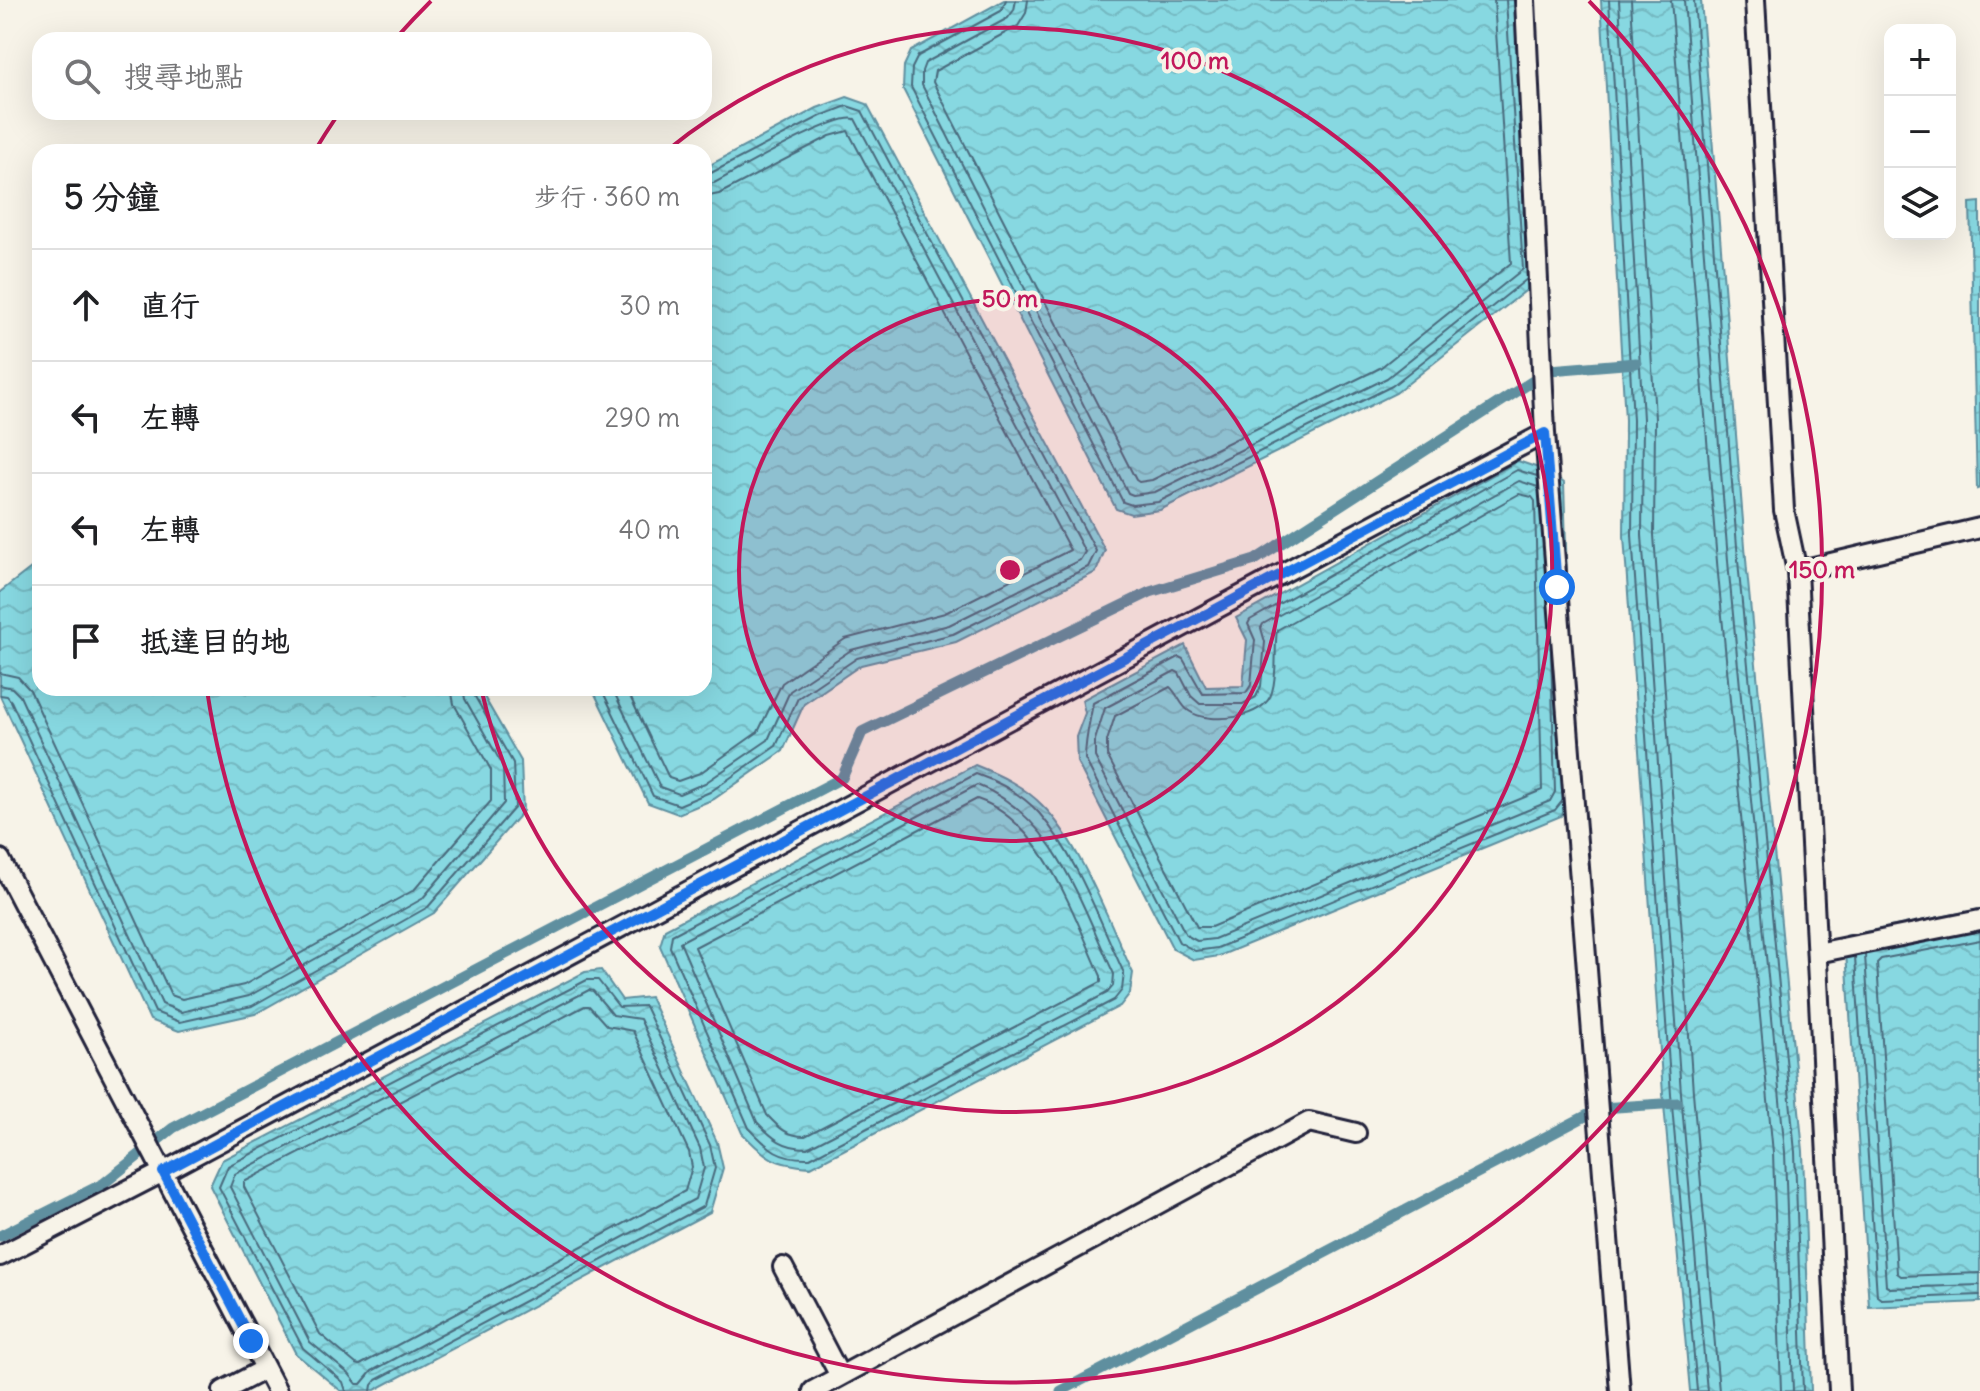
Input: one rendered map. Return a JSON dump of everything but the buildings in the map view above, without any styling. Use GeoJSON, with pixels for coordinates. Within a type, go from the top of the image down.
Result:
{"type":"FeatureCollection","features":[{"type":"Feature","properties":{"kind":"lane"},"geometry":{"type":"LineString","coordinates":[[1525,0],[1545,433],[1620,1391]]}},
{"type":"Feature","properties":{"kind":"lane"},"geometry":{"type":"LineString","coordinates":[[1755,0],[1784,510],[1797,571],[1839,1391]]}},
{"type":"Feature","properties":{"kind":"lane"},"geometry":{"type":"LineString","coordinates":[[0,1256],[163,1172],[1545,433]]}},
{"type":"Feature","properties":{"kind":"lane"},"geometry":{"type":"LineString","coordinates":[[1797,571],[1980,528]]}},
{"type":"Feature","properties":{"kind":"lane"},"geometry":{"type":"LineString","coordinates":[[0,859],[277,1391]]}},
{"type":"Feature","properties":{"kind":"lane"},"geometry":{"type":"LineString","coordinates":[[1817,953],[1980,920]]}},
{"type":"Feature","properties":{"kind":"lane"},"geometry":{"type":"LineString","coordinates":[[813,1391],[1309,1122],[1356,1133]]}},
{"type":"Feature","properties":{"kind":"lane"},"geometry":{"type":"LineString","coordinates":[[783,1267],[840,1376]]}},
{"type":"Feature","properties":{"kind":"lane"},"geometry":{"type":"LineString","coordinates":[[223,1391],[265,1369]]}},
{"type":"Feature","properties":{"kind":"water"},"geometry":{"type":"Polygon","coordinates":[[[1004,0],[1524,0],[1543,277],[1396,393],[1160,510],[1131,514],[1116,509],[903,89],[904,66],[911,51],[1004,0]]]}},
{"type":"Feature","properties":{"kind":"water"},"geometry":{"type":"Polygon","coordinates":[[[1601,0],[1701,0],[1747,571],[1803,1151],[1811,1391],[1690,1391],[1663,1094],[1624,536],[1625,420],[1601,0]]]}},
{"type":"Feature","properties":{"kind":"water"},"geometry":{"type":"Polygon","coordinates":[[[847,97],[867,104],[1105,550],[1096,572],[956,642],[861,665],[804,704],[783,751],[714,799],[678,814],[648,803],[596,696],[712,696],[712,164],[817,108],[847,97]]]}},
{"type":"Feature","properties":{"kind":"water"},"geometry":{"type":"Polygon","coordinates":[[[1980,202],[1980,488],[1977,489],[1970,203],[1980,202]]]}},
{"type":"Feature","properties":{"kind":"water"},"geometry":{"type":"Polygon","coordinates":[[[1518,461],[1550,472],[1564,483],[1574,799],[1561,816],[1219,956],[1194,960],[1173,949],[1077,762],[1076,737],[1085,713],[1082,700],[1185,645],[1206,687],[1243,686],[1247,640],[1236,618],[1518,461]]]}},
{"type":"Feature","properties":{"kind":"water"},"geometry":{"type":"Polygon","coordinates":[[[32,567],[32,696],[484,696],[521,761],[523,811],[434,913],[255,1014],[179,1031],[150,1020],[0,696],[0,592],[32,567]]]}},
{"type":"Feature","properties":{"kind":"water"},"geometry":{"type":"Polygon","coordinates":[[[975,765],[1020,787],[1057,822],[1082,862],[1133,973],[1130,993],[1120,1006],[811,1167],[772,1159],[742,1133],[660,946],[665,929],[975,765]]]}},
{"type":"Feature","properties":{"kind":"water"},"geometry":{"type":"Polygon","coordinates":[[[1980,909],[1980,1302],[1869,1307],[1845,936],[1980,909]]]}},
{"type":"Feature","properties":{"kind":"water"},"geometry":{"type":"Polygon","coordinates":[[[601,970],[622,1000],[650,997],[717,1142],[723,1168],[710,1212],[375,1390],[341,1391],[296,1354],[210,1186],[222,1160],[585,972],[601,970]]]}},
{"type":"Feature","properties":{"kind":"waterway"},"geometry":{"type":"LineString","coordinates":[[0,1236],[103,1184],[173,1128],[842,778],[862,732],[1150,592],[1255,560],[1550,370],[1636,363]]}},
{"type":"Feature","properties":{"kind":"waterway"},"geometry":{"type":"LineString","coordinates":[[1061,1391],[1601,1108],[1678,1103]]}},
{"type":"Feature","properties":{"kind":"route"},"geometry":{"type":"LineString","coordinates":[[251,1341],[163,1172],[1545,433],[1557,587]]}}]}
